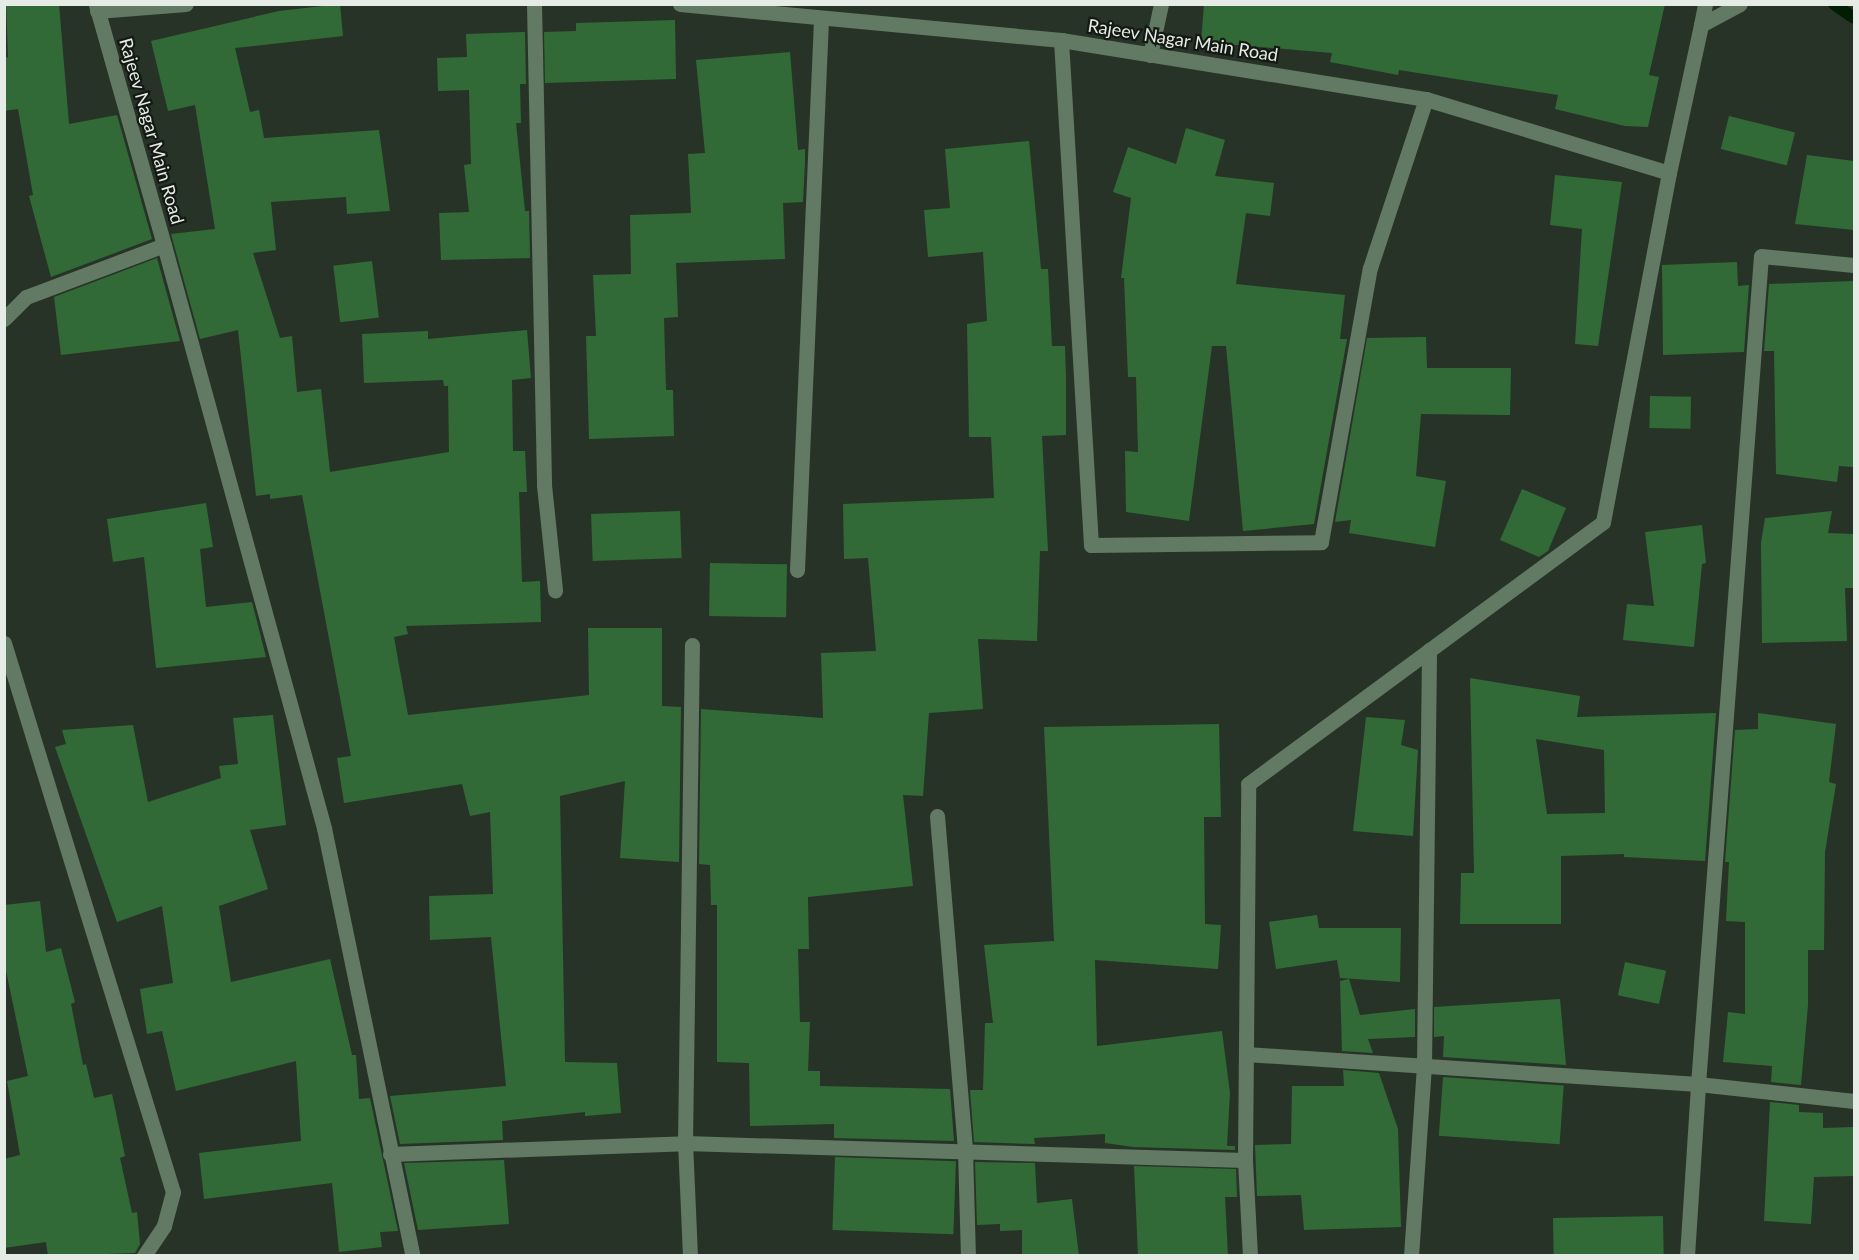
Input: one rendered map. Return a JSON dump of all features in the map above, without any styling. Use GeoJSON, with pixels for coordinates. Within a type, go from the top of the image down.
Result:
{"type":"FeatureCollection","features":[{"type":"Feature","properties":{"kind":"street","name":"Rajeev Nagar Main Road"},"geometry":{"type":"LineString","coordinates":[[4,319],[26,297],[164,245],[97,8],[186,4]]}},
{"type":"Feature","properties":{"kind":"street"},"geometry":{"type":"LineString","coordinates":[[534,4],[544,485],[555,590]]}},
{"type":"Feature","properties":{"kind":"street","name":"Rajeev Nagar Main Road"},"geometry":{"type":"LineString","coordinates":[[680,4],[821,20],[1060,40],[1426,99],[1669,173]]}},
{"type":"Feature","properties":{"kind":"street"},"geometry":{"type":"LineString","coordinates":[[1150,55],[1161,4]]}},
{"type":"Feature","properties":{"kind":"street"},"geometry":{"type":"LineString","coordinates":[[1250,1256],[1245,1160],[1248,784],[1603,522],[1669,173],[1705,4]]}},
{"type":"Feature","properties":{"kind":"street"},"geometry":{"type":"LineString","coordinates":[[1701,25],[1740,4]]}},
{"type":"Feature","properties":{"kind":"street"},"geometry":{"type":"LineString","coordinates":[[797,570],[821,20]]}},
{"type":"Feature","properties":{"kind":"street"},"geometry":{"type":"LineString","coordinates":[[1060,40],[1090,545],[1321,542],[1370,268],[1426,99]]}},
{"type":"Feature","properties":{"kind":"street"},"geometry":{"type":"LineString","coordinates":[[164,245],[324,828],[413,1256]]}},
{"type":"Feature","properties":{"kind":"street"},"geometry":{"type":"LineString","coordinates":[[1687,1256],[1761,256],[1854,265]]}},
{"type":"Feature","properties":{"kind":"street"},"geometry":{"type":"LineString","coordinates":[[4,643],[173,1192],[164,1226],[144,1256]]}},
{"type":"Feature","properties":{"kind":"street"},"geometry":{"type":"LineString","coordinates":[[690,1256],[685,1143],[692,645]]}},
{"type":"Feature","properties":{"kind":"street"},"geometry":{"type":"LineString","coordinates":[[1411,1256],[1424,1064],[1429,650]]}},
{"type":"Feature","properties":{"kind":"street"},"geometry":{"type":"LineString","coordinates":[[937,816],[965,1150],[968,1256]]}},
{"type":"Feature","properties":{"kind":"street"},"geometry":{"type":"LineString","coordinates":[[1246,1054],[1424,1064],[1698,1084],[1854,1101]]}},
{"type":"Feature","properties":{"kind":"street"},"geometry":{"type":"LineString","coordinates":[[390,1154],[685,1143],[1245,1160]]}},
{"type":"Feature","properties":{"kind":"building"},"geometry":{"type":"Polygon","coordinates":[[[6,4],[59,4],[69,124],[117,115],[152,239],[51,277],[29,196],[33,195],[18,109],[4,111],[4,58],[8,57],[6,4]]]}},
{"type":"Feature","properties":{"kind":"building"},"geometry":{"type":"Polygon","coordinates":[[[340,4],[343,36],[235,48],[250,112],[259,110],[264,138],[379,130],[390,211],[347,214],[346,197],[271,202],[276,250],[253,253],[280,338],[292,336],[297,392],[321,389],[330,472],[449,452],[448,386],[444,386],[443,380],[364,383],[362,334],[428,331],[428,339],[527,330],[531,378],[512,380],[513,451],[525,451],[527,492],[519,492],[522,582],[540,581],[541,622],[406,626],[408,634],[394,637],[408,715],[589,695],[588,628],[662,628],[662,706],[681,707],[679,862],[620,858],[625,781],[560,796],[565,1062],[617,1063],[621,1113],[585,1116],[585,1112],[502,1121],[503,1140],[400,1144],[390,1096],[506,1086],[491,937],[430,940],[429,896],[493,894],[490,812],[470,816],[462,784],[344,803],[337,758],[351,756],[302,495],[270,499],[270,494],[256,496],[238,330],[200,339],[171,234],[215,229],[195,105],[168,111],[151,41],[279,11],[340,4]]]}},
{"type":"Feature","properties":{"kind":"building"},"geometry":{"type":"Polygon","coordinates":[[[1204,4],[1665,4],[1649,75],[1659,77],[1648,127],[1625,126],[1555,109],[1558,95],[1399,70],[1398,75],[1330,62],[1332,53],[1201,42],[1204,4]]]}},
{"type":"Feature","properties":{"kind":"building"},"geometry":{"type":"Polygon","coordinates":[[[675,20],[676,79],[545,83],[544,32],[576,31],[576,23],[675,20]]]}},
{"type":"Feature","properties":{"kind":"building"},"geometry":{"type":"Polygon","coordinates":[[[525,32],[526,84],[520,84],[521,123],[516,123],[525,211],[529,211],[530,258],[441,260],[439,213],[469,212],[464,165],[471,164],[469,90],[438,91],[437,58],[467,57],[466,34],[525,32]]]}},
{"type":"Feature","properties":{"kind":"building"},"geometry":{"type":"Polygon","coordinates":[[[790,52],[798,150],[805,149],[805,162],[803,202],[783,203],[785,259],[676,263],[678,317],[664,318],[666,390],[673,390],[674,436],[589,439],[586,336],[596,336],[593,275],[631,274],[630,215],[691,213],[688,154],[705,153],[696,60],[790,52]]]}},
{"type":"Feature","properties":{"kind":"building"},"geometry":{"type":"Polygon","coordinates":[[[1729,116],[1795,132],[1787,165],[1721,149],[1729,116]]]}},
{"type":"Feature","properties":{"kind":"building"},"geometry":{"type":"Polygon","coordinates":[[[1186,128],[1225,140],[1215,176],[1274,183],[1270,216],[1246,213],[1236,284],[1345,295],[1340,339],[1347,339],[1314,524],[1243,531],[1226,346],[1212,346],[1189,521],[1126,512],[1125,451],[1138,452],[1136,377],[1128,377],[1124,278],[1121,278],[1131,198],[1113,192],[1128,147],[1176,164],[1186,128]]]}},
{"type":"Feature","properties":{"kind":"building"},"geometry":{"type":"Polygon","coordinates":[[[1029,141],[1041,269],[1048,269],[1052,346],[1065,346],[1066,377],[1066,435],[1042,436],[1048,551],[1040,551],[1037,641],[978,639],[983,709],[929,713],[923,796],[903,795],[913,886],[808,897],[809,949],[798,949],[800,1022],[810,1022],[808,1071],[820,1071],[820,1086],[950,1089],[954,1141],[834,1138],[834,1124],[750,1126],[749,1063],[717,1062],[717,905],[711,905],[710,865],[699,864],[701,709],[823,718],[821,653],[876,651],[868,558],[844,559],[843,504],[994,498],[991,437],[969,437],[967,324],[987,321],[983,252],[928,257],[924,210],[950,208],[945,149],[1029,141]]]}},
{"type":"Feature","properties":{"kind":"building"},"geometry":{"type":"Polygon","coordinates":[[[1807,155],[1854,161],[1854,230],[1795,224],[1807,155]]]}},
{"type":"Feature","properties":{"kind":"building"},"geometry":{"type":"Polygon","coordinates":[[[1555,175],[1622,182],[1598,346],[1575,344],[1582,229],[1550,225],[1555,175]]]}},
{"type":"Feature","properties":{"kind":"building"},"geometry":{"type":"Polygon","coordinates":[[[157,258],[180,341],[61,355],[54,297],[157,258]]]}},
{"type":"Feature","properties":{"kind":"building"},"geometry":{"type":"Polygon","coordinates":[[[372,261],[379,318],[340,322],[333,266],[372,261]]]}},
{"type":"Feature","properties":{"kind":"building"},"geometry":{"type":"Polygon","coordinates":[[[1737,262],[1738,286],[1749,285],[1744,352],[1663,355],[1662,265],[1737,262]]]}},
{"type":"Feature","properties":{"kind":"building"},"geometry":{"type":"Polygon","coordinates":[[[1854,281],[1854,467],[1839,466],[1837,482],[1776,474],[1774,351],[1764,351],[1769,284],[1854,281]]]}},
{"type":"Feature","properties":{"kind":"building"},"geometry":{"type":"Polygon","coordinates":[[[1426,337],[1427,368],[1511,368],[1510,415],[1421,414],[1416,476],[1446,481],[1435,547],[1349,533],[1351,520],[1335,522],[1367,338],[1426,337]]]}},
{"type":"Feature","properties":{"kind":"building"},"geometry":{"type":"Polygon","coordinates":[[[1650,396],[1691,397],[1690,429],[1649,428],[1650,396]]]}},
{"type":"Feature","properties":{"kind":"building"},"geometry":{"type":"Polygon","coordinates":[[[1522,489],[1566,508],[1548,551],[1539,557],[1500,540],[1522,489]]]}},
{"type":"Feature","properties":{"kind":"building"},"geometry":{"type":"Polygon","coordinates":[[[206,503],[213,547],[200,549],[206,607],[252,602],[266,657],[156,668],[144,557],[113,562],[107,519],[206,503]]]}},
{"type":"Feature","properties":{"kind":"building"},"geometry":{"type":"Polygon","coordinates":[[[680,511],[682,558],[593,561],[591,514],[680,511]]]}},
{"type":"Feature","properties":{"kind":"building"},"geometry":{"type":"Polygon","coordinates":[[[1832,511],[1828,533],[1854,534],[1854,588],[1845,588],[1847,641],[1762,643],[1761,543],[1765,518],[1832,511]]]}},
{"type":"Feature","properties":{"kind":"building"},"geometry":{"type":"Polygon","coordinates":[[[1702,525],[1706,563],[1702,564],[1694,647],[1623,640],[1627,604],[1654,606],[1645,532],[1702,525]]]}},
{"type":"Feature","properties":{"kind":"building"},"geometry":{"type":"Polygon","coordinates":[[[710,563],[787,564],[786,617],[709,616],[710,563]]]}},
{"type":"Feature","properties":{"kind":"building"},"geometry":{"type":"Polygon","coordinates":[[[1470,678],[1580,696],[1577,717],[1716,713],[1705,861],[1624,857],[1624,854],[1561,856],[1561,924],[1460,924],[1461,873],[1474,873],[1470,678]],[[1536,739],[1547,814],[1605,813],[1604,750],[1536,739]]]}},
{"type":"Feature","properties":{"kind":"building"},"geometry":{"type":"Polygon","coordinates":[[[1758,713],[1836,724],[1829,782],[1836,784],[1825,852],[1824,950],[1808,950],[1808,1005],[1801,1085],[1771,1082],[1772,1066],[1723,1062],[1728,1012],[1745,1014],[1745,922],[1726,921],[1729,862],[1725,862],[1735,730],[1758,729],[1758,713]]]}},
{"type":"Feature","properties":{"kind":"building"},"geometry":{"type":"Polygon","coordinates":[[[273,715],[286,825],[250,830],[268,889],[219,906],[231,982],[330,959],[352,1055],[356,1055],[359,1099],[370,1098],[398,1231],[380,1232],[382,1247],[339,1252],[332,1183],[204,1199],[199,1153],[301,1141],[296,1061],[176,1091],[162,1031],[147,1034],[140,989],[173,983],[162,906],[117,922],[55,747],[66,744],[62,730],[133,725],[148,802],[221,778],[219,766],[238,764],[233,718],[273,715]]]}},
{"type":"Feature","properties":{"kind":"building"},"geometry":{"type":"Polygon","coordinates":[[[1366,717],[1405,720],[1401,745],[1418,750],[1413,836],[1353,831],[1366,717]]]}},
{"type":"Feature","properties":{"kind":"building"},"geometry":{"type":"Polygon","coordinates":[[[1219,724],[1221,817],[1204,817],[1205,924],[1221,925],[1218,969],[1095,960],[1097,1046],[1222,1031],[1230,1093],[1227,1146],[1235,1146],[1235,1150],[1133,1147],[1105,1143],[1105,1134],[1034,1138],[1035,1144],[974,1142],[970,1090],[983,1090],[985,1023],[993,1023],[984,945],[1054,941],[1044,727],[1219,724]]]}},
{"type":"Feature","properties":{"kind":"building"},"geometry":{"type":"Polygon","coordinates":[[[40,901],[46,952],[61,948],[75,1002],[71,1004],[83,1065],[86,1064],[94,1098],[112,1094],[125,1156],[120,1158],[132,1213],[137,1212],[140,1244],[135,1253],[48,1256],[46,1242],[4,1248],[4,1159],[20,1155],[7,1081],[28,1076],[4,961],[4,905],[40,901]]]}},
{"type":"Feature","properties":{"kind":"building"},"geometry":{"type":"Polygon","coordinates":[[[1317,915],[1319,928],[1401,928],[1400,982],[1340,978],[1337,960],[1276,969],[1269,922],[1317,915]]]}},
{"type":"Feature","properties":{"kind":"building"},"geometry":{"type":"Polygon","coordinates":[[[1625,962],[1666,971],[1659,1004],[1618,995],[1625,962]]]}},
{"type":"Feature","properties":{"kind":"building"},"geometry":{"type":"Polygon","coordinates":[[[1349,979],[1360,1015],[1415,1009],[1415,1037],[1368,1039],[1373,1053],[1342,1051],[1340,981],[1349,979]]]}},
{"type":"Feature","properties":{"kind":"building"},"geometry":{"type":"Polygon","coordinates":[[[1560,999],[1566,1065],[1443,1057],[1444,1036],[1434,1037],[1434,1007],[1560,999]]]}},
{"type":"Feature","properties":{"kind":"building"},"geometry":{"type":"Polygon","coordinates":[[[1343,1070],[1379,1073],[1398,1129],[1401,1227],[1304,1230],[1301,1195],[1257,1196],[1255,1145],[1291,1144],[1292,1086],[1344,1086],[1343,1070]]]}},
{"type":"Feature","properties":{"kind":"building"},"geometry":{"type":"Polygon","coordinates":[[[1443,1077],[1564,1085],[1560,1144],[1439,1136],[1443,1077]]]}},
{"type":"Feature","properties":{"kind":"building"},"geometry":{"type":"Polygon","coordinates":[[[1770,1102],[1799,1105],[1799,1112],[1823,1113],[1823,1128],[1854,1127],[1854,1176],[1814,1177],[1811,1224],[1764,1221],[1770,1102]]]}},
{"type":"Feature","properties":{"kind":"building"},"geometry":{"type":"Polygon","coordinates":[[[835,1157],[956,1161],[953,1234],[832,1230],[835,1157]]]}},
{"type":"Feature","properties":{"kind":"building"},"geometry":{"type":"Polygon","coordinates":[[[504,1160],[509,1224],[418,1230],[404,1163],[504,1160]]]}},
{"type":"Feature","properties":{"kind":"building"},"geometry":{"type":"Polygon","coordinates":[[[975,1162],[1035,1163],[1037,1203],[1072,1199],[1079,1256],[1022,1256],[1022,1230],[1000,1231],[1000,1224],[977,1225],[975,1162]]]}},
{"type":"Feature","properties":{"kind":"building"},"geometry":{"type":"Polygon","coordinates":[[[1134,1166],[1236,1169],[1237,1197],[1225,1197],[1228,1256],[1138,1256],[1134,1166]]]}},
{"type":"Feature","properties":{"kind":"building"},"geometry":{"type":"Polygon","coordinates":[[[1663,1216],[1664,1256],[1554,1256],[1553,1218],[1663,1216]]]}},
{"type":"Feature","properties":{"kind":"waterway"},"geometry":{"type":"LineString","coordinates":[[1834,4],[1854,18]]}}]}
